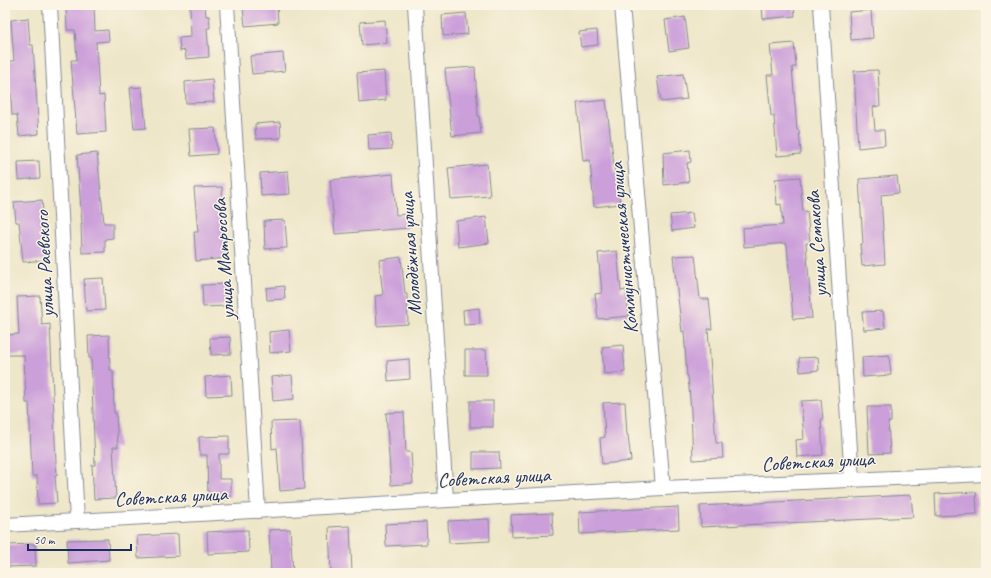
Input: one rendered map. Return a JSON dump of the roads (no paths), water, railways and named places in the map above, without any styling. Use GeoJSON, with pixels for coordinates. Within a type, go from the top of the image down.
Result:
{"type":"FeatureCollection","features":[{"type":"Feature","properties":{"kind":"street","name":"улица Раевского"},"geometry":{"type":"LineString","coordinates":[[50,5],[77,521]]}},
{"type":"Feature","properties":{"kind":"street","name":"улица Матросова"},"geometry":{"type":"LineString","coordinates":[[227,5],[258,511]]}},
{"type":"Feature","properties":{"kind":"street","name":"Молодёжная улица"},"geometry":{"type":"LineString","coordinates":[[415,5],[446,500]]}},
{"type":"Feature","properties":{"kind":"street","name":"Коммунистическая улица"},"geometry":{"type":"LineString","coordinates":[[622,5],[663,488]]}},
{"type":"Feature","properties":{"kind":"street","name":"улица Семакова"},"geometry":{"type":"LineString","coordinates":[[821,5],[852,480]]}},
{"type":"Feature","properties":{"kind":"street","name":"Советская улица"},"geometry":{"type":"LineString","coordinates":[[5,525],[663,488],[986,474]]}}]}
